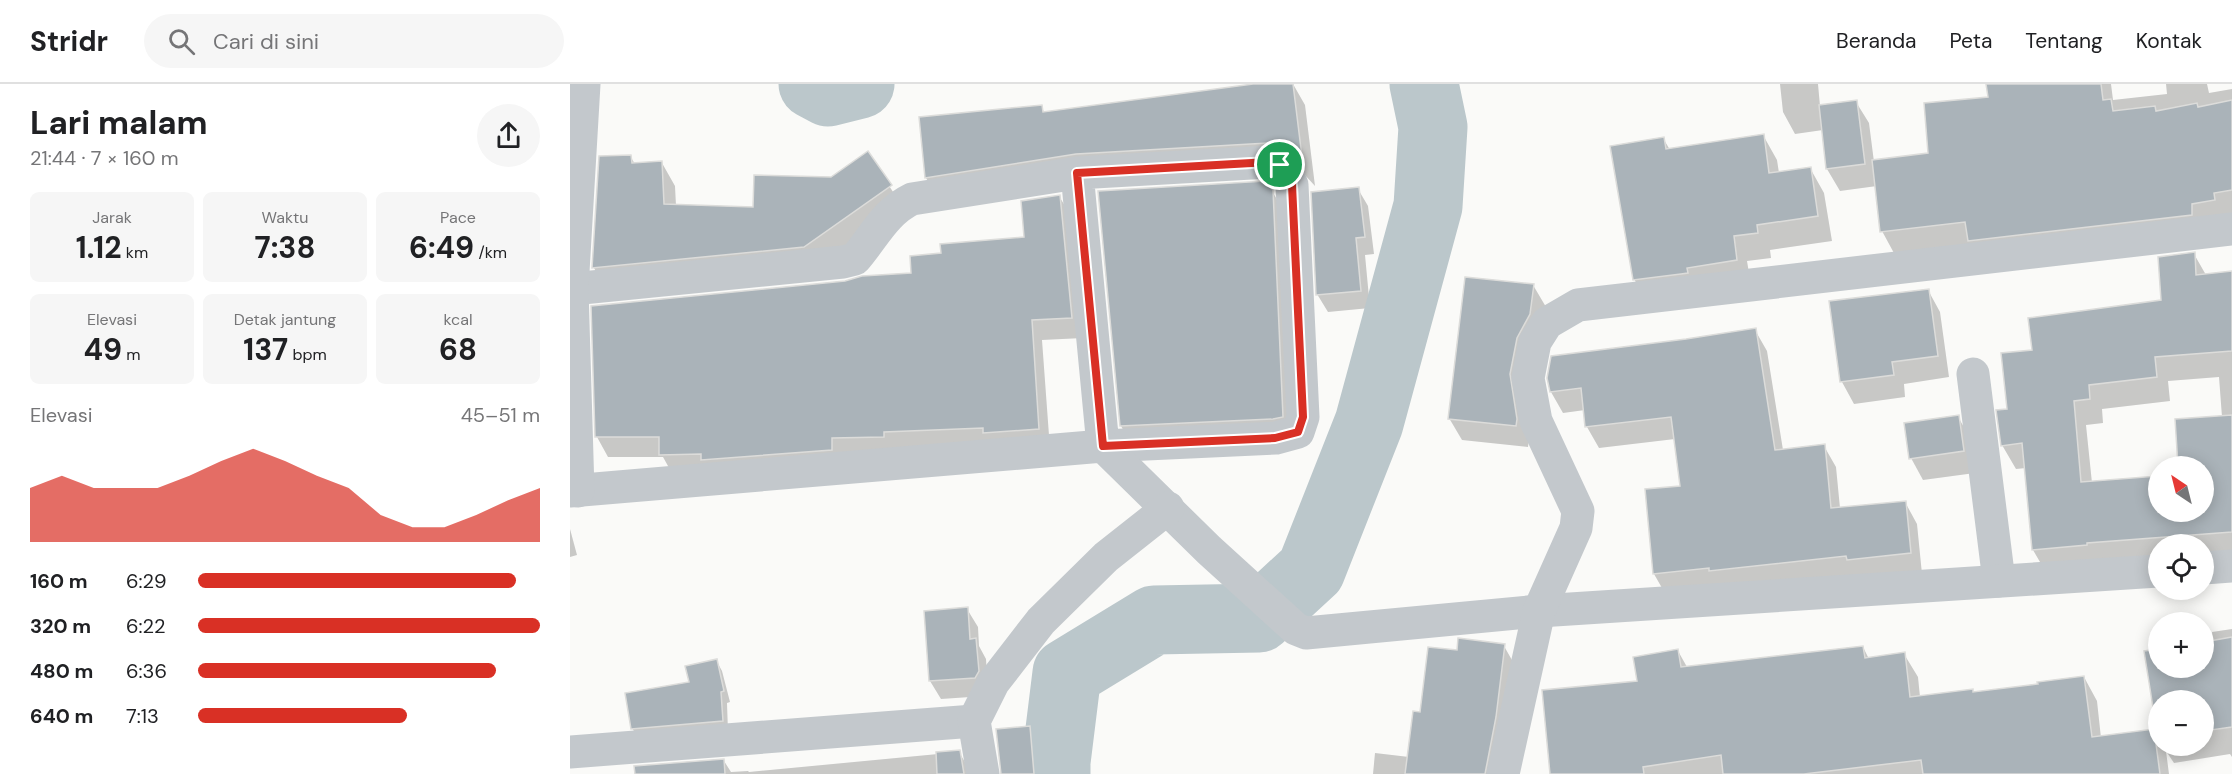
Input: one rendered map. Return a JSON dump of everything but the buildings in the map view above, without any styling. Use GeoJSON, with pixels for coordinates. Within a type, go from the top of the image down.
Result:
{"type":"FeatureCollection","features":[{"type":"Feature","properties":{"kind":"street"},"geometry":{"type":"LineString","coordinates":[[572,289],[855,259],[876,229],[892,212],[899,205],[912,199],[1077,173],[1269,162],[1280,165],[1292,185],[1303,417],[1298,432],[1275,438],[1103,446],[574,491],[572,289],[574,190],[584,84]]}},
{"type":"Feature","properties":{"kind":"street"},"geometry":{"type":"LineString","coordinates":[[1077,173],[1103,446],[1209,550],[1244,579],[1296,629],[1306,633],[1539,611],[2148,572]]}},
{"type":"Feature","properties":{"kind":"street"},"geometry":{"type":"LineString","coordinates":[[1503,774],[1539,611],[1576,528],[1578,511],[1536,422],[1527,378],[1535,342],[1547,323],[1578,305],[2232,230]]}},
{"type":"Feature","properties":{"kind":"street"},"geometry":{"type":"LineString","coordinates":[[1973,374],[1999,581]]}},
{"type":"Feature","properties":{"kind":"street"},"geometry":{"type":"LineString","coordinates":[[983,774],[974,721],[993,683],[1041,621],[1106,557],[1168,508]]}},
{"type":"Feature","properties":{"kind":"street"},"geometry":{"type":"LineString","coordinates":[[2214,567],[2232,566]]}},
{"type":"Feature","properties":{"kind":"street"},"geometry":{"type":"LineString","coordinates":[[570,752],[974,721]]}},
{"type":"Feature","properties":{"kind":"waterway"},"geometry":{"type":"LineString","coordinates":[[813,84],[828,92],[860,84]]}},
{"type":"Feature","properties":{"kind":"waterway"},"geometry":{"type":"LineString","coordinates":[[1056,774],[1067,673],[1154,620],[1259,618],[1311,570],[1369,423],[1428,206],[1433,127],[1424,84]]}},
{"type":"Feature","properties":{"kind":"route"},"geometry":{"type":"LineString","coordinates":[[1269,162],[1280,165],[1292,185],[1303,417],[1298,432],[1275,438],[1103,446],[1077,173],[1269,162]]}}]}
